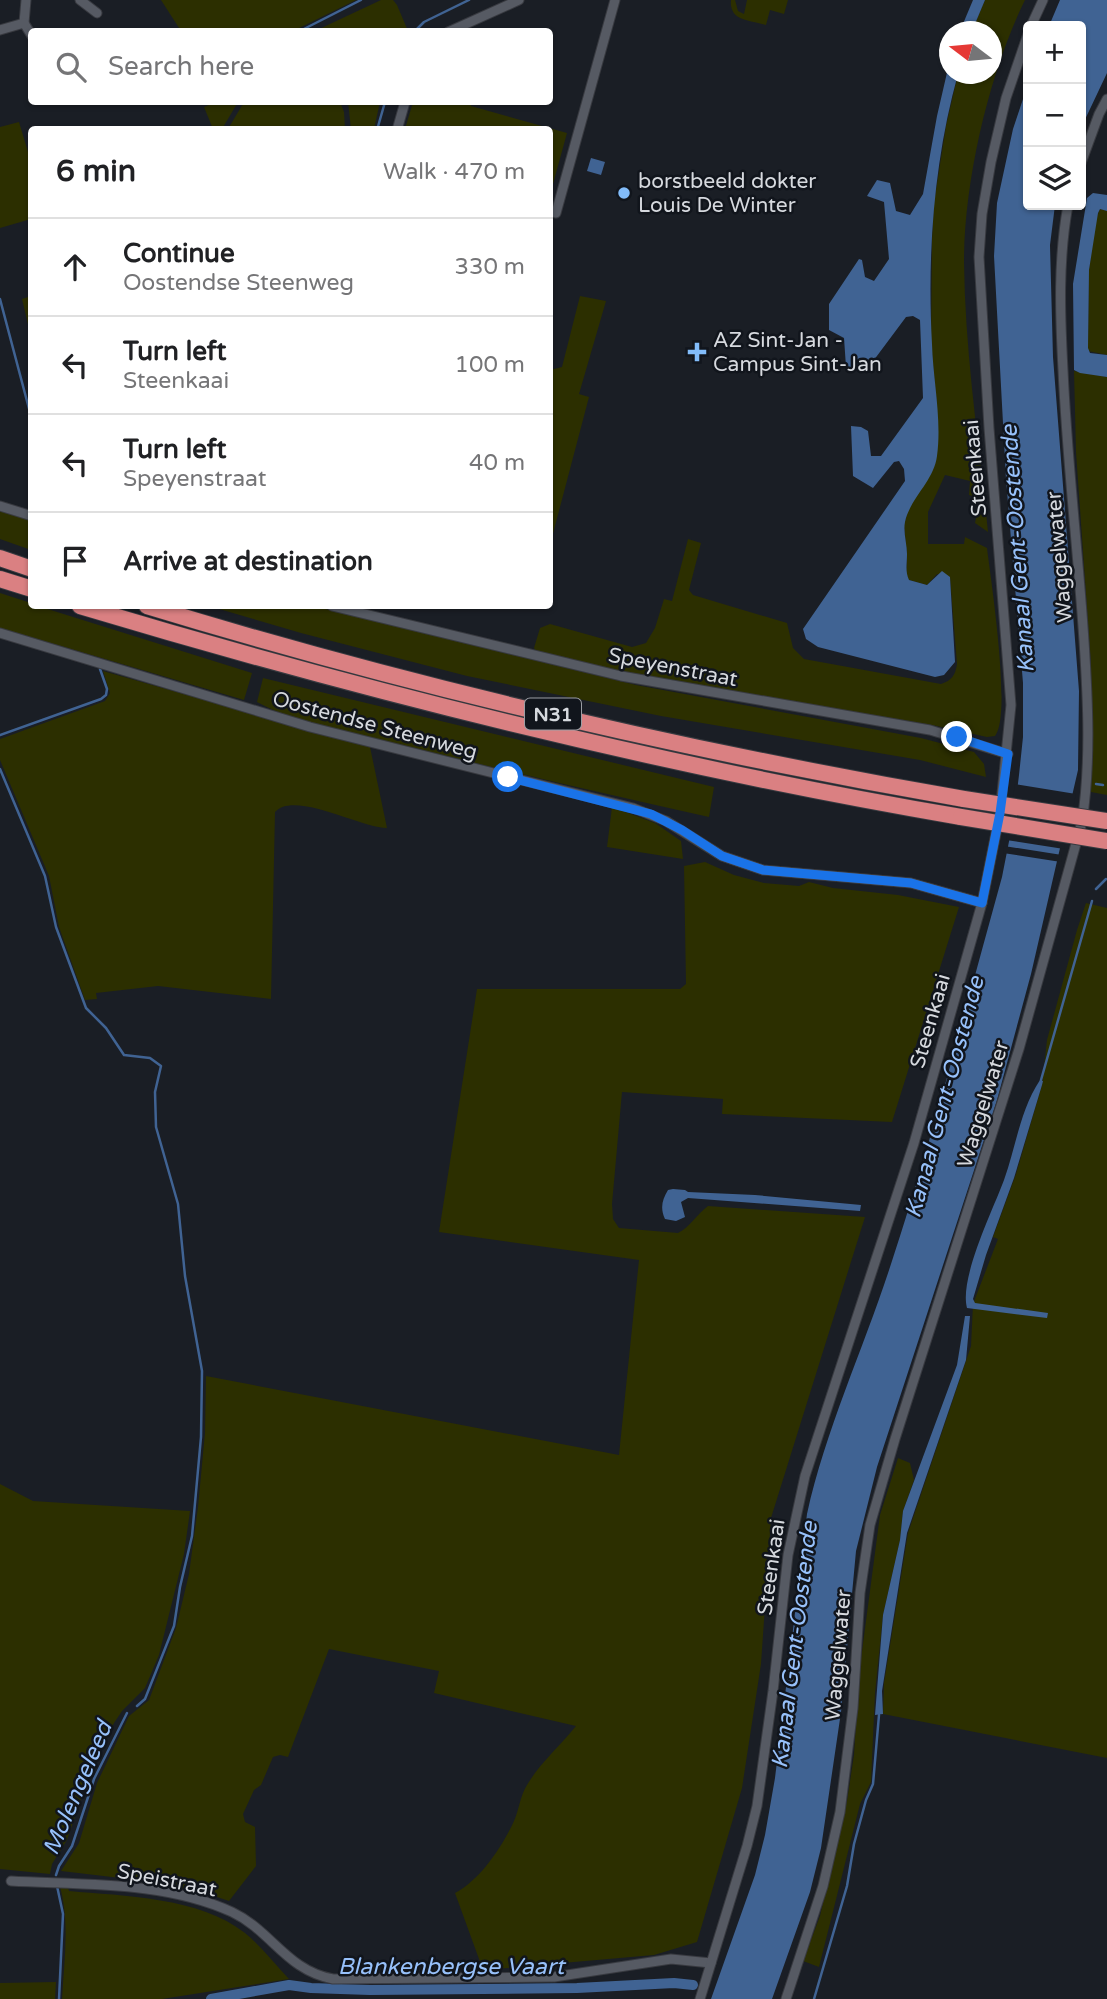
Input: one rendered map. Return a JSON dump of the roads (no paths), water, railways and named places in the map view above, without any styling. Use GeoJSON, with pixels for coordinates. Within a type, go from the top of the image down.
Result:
{"type":"FeatureCollection","features":[{"type":"Feature","properties":{"kind":"highway"},"geometry":{"type":"LineString","coordinates":[[0,558],[28,568]]}},
{"type":"Feature","properties":{"kind":"highway"},"geometry":{"type":"LineString","coordinates":[[0,579],[28,588]]}},
{"type":"Feature","properties":{"kind":"highway","name":"N31"},"geometry":{"type":"LineString","coordinates":[[90,609],[291,668],[510,724],[799,788],[1107,841]]}},
{"type":"Feature","properties":{"kind":"highway","name":"N31"},"geometry":{"type":"LineString","coordinates":[[158,609],[316,655],[461,693],[802,770],[1107,821]]}},
{"type":"Feature","properties":{"kind":"street"},"geometry":{"type":"LineString","coordinates":[[26,0],[24,23],[28,30]]}},
{"type":"Feature","properties":{"kind":"street"},"geometry":{"type":"LineString","coordinates":[[80,0],[97,13]]}},
{"type":"Feature","properties":{"kind":"street"},"geometry":{"type":"LineString","coordinates":[[457,28],[519,0]]}},
{"type":"Feature","properties":{"kind":"street"},"geometry":{"type":"LineString","coordinates":[[553,212],[556,213],[615,0]]}},
{"type":"Feature","properties":{"kind":"street"},"geometry":{"type":"LineString","coordinates":[[1033,21],[1043,0]]}},
{"type":"Feature","properties":{"kind":"street"},"geometry":{"type":"LineString","coordinates":[[0,30],[24,23]]}},
{"type":"Feature","properties":{"kind":"street","name":"Steenkaai"},"geometry":{"type":"LineString","coordinates":[[700,1999],[757,1806],[788,1555],[805,1476],[914,1143],[982,903],[1000,813],[1012,705],[989,428],[979,257],[982,215],[991,162],[1006,98],[1023,49]]}},
{"type":"Feature","properties":{"kind":"street"},"geometry":{"type":"LineString","coordinates":[[1086,148],[1107,99]]}},
{"type":"Feature","properties":{"kind":"street"},"geometry":{"type":"LineString","coordinates":[[398,126],[404,105]]}},
{"type":"Feature","properties":{"kind":"street","name":"Waggelwater"},"geometry":{"type":"LineString","coordinates":[[786,1999],[823,1886],[840,1812],[853,1708],[860,1593],[870,1525],[895,1438],[1019,1049],[1058,902],[1074,855],[1083,812],[1087,780],[1088,717],[1079,575],[1067,450],[1059,301],[1067,210]]}},
{"type":"Feature","properties":{"kind":"street"},"geometry":{"type":"LineString","coordinates":[[0,506],[28,515]]}},
{"type":"Feature","properties":{"kind":"street","name":"Speyenstraat"},"geometry":{"type":"LineString","coordinates":[[344,609],[621,676],[930,730],[1008,754]]}},
{"type":"Feature","properties":{"kind":"street","name":"Oostendse Steenweg"},"geometry":{"type":"LineString","coordinates":[[0,633],[228,704],[322,730],[633,808],[666,821],[722,856],[763,870],[911,883],[982,903]]}},
{"type":"Feature","properties":{"kind":"street","name":"Speistraat"},"geometry":{"type":"LineString","coordinates":[[11,1881],[64,1881],[157,1891],[197,1899],[239,1916],[301,1968],[333,1979],[554,1977],[671,1959],[711,1963]]}},
{"type":"Feature","properties":{"kind":"water"},"geometry":{"type":"Polygon","coordinates":[[[973,0],[985,0],[976,21],[964,21],[973,0]]]}},
{"type":"Feature","properties":{"kind":"water"},"geometry":{"type":"Polygon","coordinates":[[[1060,0],[1107,0],[1107,73],[1086,117],[1086,21],[1051,21],[1060,0]]]}},
{"type":"Feature","properties":{"kind":"water"},"geometry":{"type":"Polygon","coordinates":[[[944,84],[956,84],[938,173],[932,242],[931,310],[937,400],[937,456],[931,473],[908,513],[905,526],[909,580],[927,585],[942,571],[950,577],[955,662],[944,675],[935,677],[818,647],[806,639],[803,629],[905,481],[904,469],[899,461],[894,462],[873,488],[853,476],[851,426],[868,431],[871,456],[881,456],[923,398],[920,320],[913,316],[906,317],[865,372],[846,367],[844,338],[829,330],[829,304],[859,259],[862,260],[865,277],[874,281],[889,259],[884,202],[867,196],[877,180],[890,183],[896,211],[910,215],[923,194],[944,84]]]}},
{"type":"Feature","properties":{"kind":"water","name":"Kanaal Gent-Oostende"},"geometry":{"type":"Polygon","coordinates":[[[1023,99],[1023,210],[1054,210],[1050,245],[1053,357],[1079,691],[1078,770],[1031,974],[997,1100],[877,1467],[856,1551],[841,1712],[821,1848],[810,1892],[772,1999],[711,1999],[755,1875],[765,1835],[775,1778],[807,1514],[815,1482],[921,1168],[1002,877],[1014,816],[1023,737],[1023,683],[1006,479],[994,256],[997,203],[1013,129],[1023,99]]]}},
{"type":"Feature","properties":{"kind":"water"},"geometry":{"type":"Polygon","coordinates":[[[591,158],[605,162],[601,175],[587,171],[591,158]]]}},
{"type":"Feature","properties":{"kind":"water"},"geometry":{"type":"Polygon","coordinates":[[[1093,193],[1107,195],[1107,211],[1100,209],[1098,213],[1089,270],[1088,348],[1090,353],[1107,355],[1107,377],[1074,370],[1073,284],[1087,198],[1093,193]]]}},
{"type":"Feature","properties":{"kind":"water"},"geometry":{"type":"Polygon","coordinates":[[[1040,1080],[1043,1081],[1042,1085],[1014,1178],[973,1299],[975,1303],[1048,1313],[1047,1318],[967,1308],[966,1295],[972,1262],[1004,1180],[1023,1116],[1040,1080]]]}},
{"type":"Feature","properties":{"kind":"water"},"geometry":{"type":"Polygon","coordinates":[[[668,1190],[861,1205],[860,1211],[688,1198],[681,1202],[685,1217],[676,1221],[665,1219],[662,1208],[668,1190]]]}},
{"type":"Feature","properties":{"kind":"water"},"geometry":{"type":"Polygon","coordinates":[[[965,1316],[970,1316],[966,1360],[907,1533],[882,1691],[883,1714],[875,1715],[883,1615],[900,1540],[903,1511],[957,1365],[965,1316]]]}},
{"type":"Feature","properties":{"kind":"waterway"},"geometry":{"type":"LineString","coordinates":[[306,28],[361,0]]}},
{"type":"Feature","properties":{"kind":"waterway"},"geometry":{"type":"LineString","coordinates":[[418,28],[424,22],[469,0]]}},
{"type":"Feature","properties":{"kind":"waterway"},"geometry":{"type":"LineString","coordinates":[[378,126],[384,105]]}},
{"type":"Feature","properties":{"kind":"waterway","name":"Molengeleed"},"geometry":{"type":"LineString","coordinates":[[0,299],[28,405]]}},
{"type":"Feature","properties":{"kind":"waterway"},"geometry":{"type":"LineString","coordinates":[[0,735],[101,699],[106,695],[107,689],[100,669]]}},
{"type":"Feature","properties":{"kind":"waterway"},"geometry":{"type":"LineString","coordinates":[[0,769],[45,876],[56,927],[86,1008],[106,1028],[124,1055],[150,1058],[161,1066],[155,1092],[156,1127],[178,1204],[185,1276],[202,1371],[201,1437],[192,1536],[174,1626],[145,1699],[137,1706]]}},
{"type":"Feature","properties":{"kind":"waterway"},"geometry":{"type":"LineString","coordinates":[[1096,784],[1103,785]]}},
{"type":"Feature","properties":{"kind":"waterway"},"geometry":{"type":"LineString","coordinates":[[1096,889],[1106,879]]}},
{"type":"Feature","properties":{"kind":"waterway"},"geometry":{"type":"LineString","coordinates":[[1041,1080],[1092,901]]}},
{"type":"Feature","properties":{"kind":"waterway","name":"Molengeleed"},"geometry":{"type":"LineString","coordinates":[[56,1875],[72,1846],[94,1779],[127,1713]]}},
{"type":"Feature","properties":{"kind":"waterway"},"geometry":{"type":"LineString","coordinates":[[814,1999],[847,1886],[854,1844],[866,1800],[873,1784],[879,1715]]}},
{"type":"Feature","properties":{"kind":"waterway","name":"Molengeleed"},"geometry":{"type":"LineString","coordinates":[[57,1886],[63,1914],[59,1999]]}},
{"type":"Feature","properties":{"kind":"waterway","name":"Blankenbergse Vaart"},"geometry":{"type":"LineString","coordinates":[[211,1999],[289,1985],[370,1990],[577,1988],[674,1983],[693,1985]]}},
{"type":"Feature","properties":{"kind":"place","name":"borstbeeld dokter Louis De Winter"},"geometry":{"type":"Point","coordinates":[624,193]}},
{"type":"Feature","properties":{"kind":"place","name":"AZ Sint-Jan - Campus Sint-Jan"},"geometry":{"type":"Point","coordinates":[697,352]}}]}
